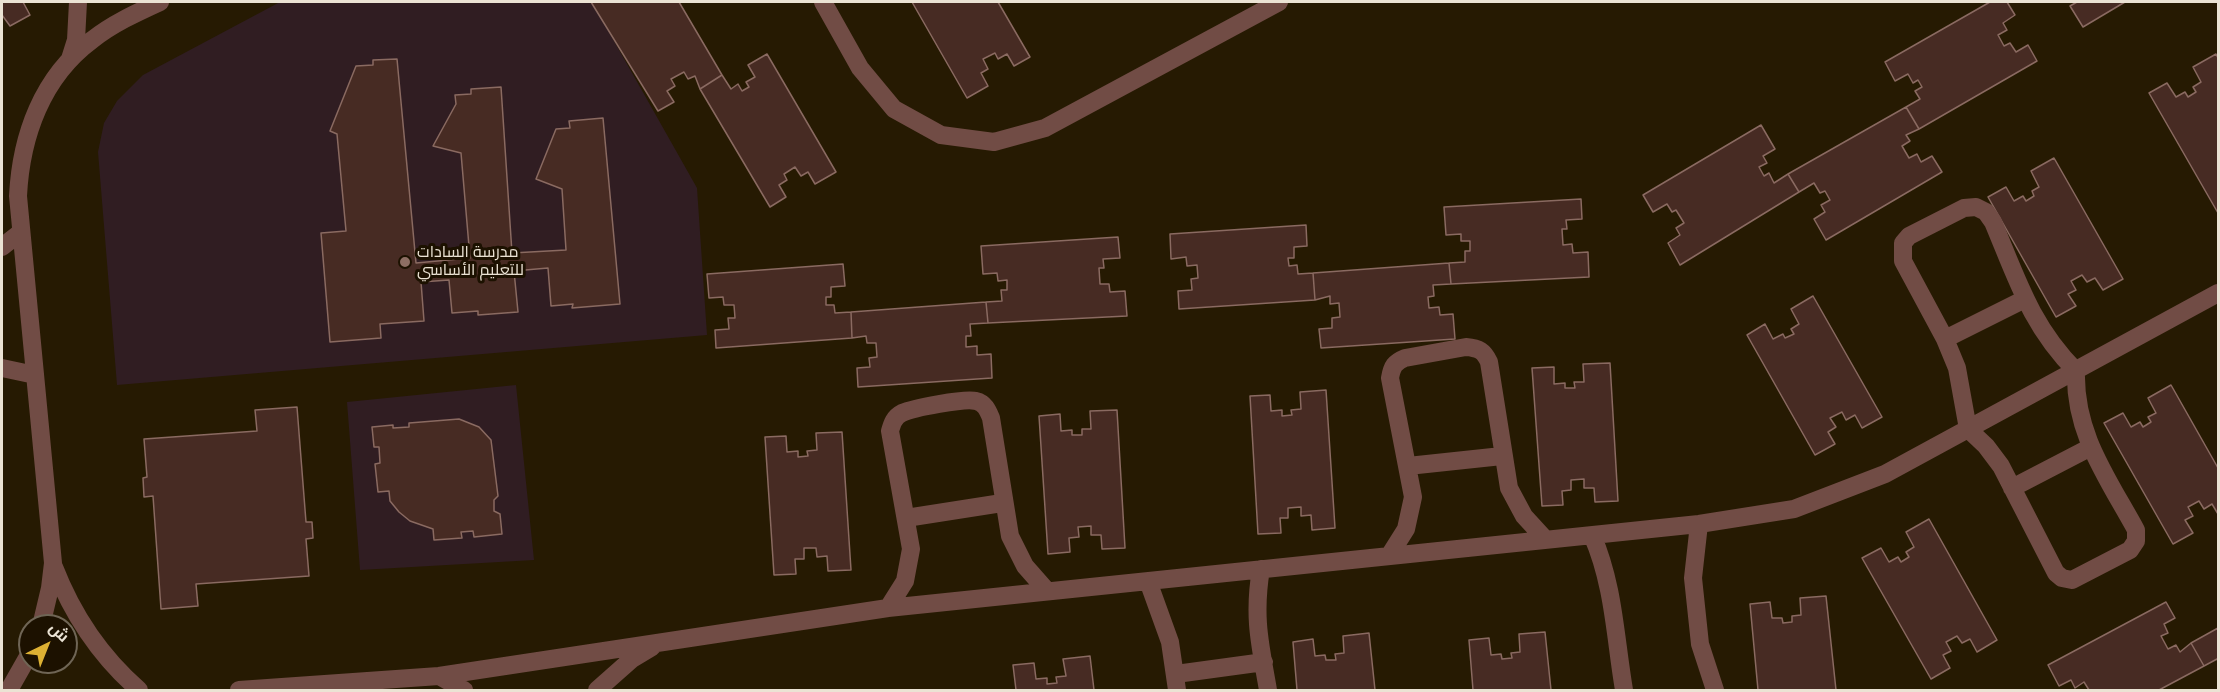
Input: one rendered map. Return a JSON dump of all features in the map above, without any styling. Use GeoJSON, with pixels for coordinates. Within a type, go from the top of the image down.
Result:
{"type":"FeatureCollection","features":[{"type":"Feature","properties":{"kind":"street"},"geometry":{"type":"LineString","coordinates":[[70,60],[75,40],[78,2]]}},
{"type":"Feature","properties":{"kind":"street"},"geometry":{"type":"LineString","coordinates":[[43,614],[50,588],[52,563],[18,196],[19,166],[36,109],[51,83],[70,60],[91,40],[116,24],[160,2]]}},
{"type":"Feature","properties":{"kind":"street"},"geometry":{"type":"LineString","coordinates":[[823,2],[860,68],[894,109],[941,135],[994,142],[1045,128],[1279,2]]}},
{"type":"Feature","properties":{"kind":"street"},"geometry":{"type":"LineString","coordinates":[[1976,207],[1986,212],[2038,326],[2055,350],[2076,371],[2076,397],[2081,423],[2091,447],[2136,530],[2136,541],[2130,550],[2072,580],[2062,578],[2056,573],[2001,466],[1986,446],[1968,429],[1957,368],[1946,339],[1903,261],[1903,243],[1918,231],[1964,208],[1976,207]]}},
{"type":"Feature","properties":{"kind":"street"},"geometry":{"type":"LineString","coordinates":[[2,247],[21,232]]}},
{"type":"Feature","properties":{"kind":"street"},"geometry":{"type":"LineString","coordinates":[[239,690],[439,676],[888,608],[1699,524],[1794,509],[1884,474],[2218,293]]}},
{"type":"Feature","properties":{"kind":"street"},"geometry":{"type":"LineString","coordinates":[[1946,339],[2025,299]]}},
{"type":"Feature","properties":{"kind":"street"},"geometry":{"type":"LineString","coordinates":[[1389,556],[1406,529],[1413,497],[1390,378],[1391,368],[1397,361],[1405,358],[1466,347],[1476,347],[1485,353],[1489,362],[1502,456],[1509,488],[1524,516],[1546,540]]}},
{"type":"Feature","properties":{"kind":"street"},"geometry":{"type":"LineString","coordinates":[[2,368],[35,375]]}},
{"type":"Feature","properties":{"kind":"street"},"geometry":{"type":"LineString","coordinates":[[888,608],[905,581],[911,549],[890,431],[893,421],[900,413],[954,403],[977,401],[987,407],[991,418],[1002,503],[1010,536],[1025,566],[1047,591]]}},
{"type":"Feature","properties":{"kind":"street"},"geometry":{"type":"LineString","coordinates":[[2012,488],[2091,447]]}},
{"type":"Feature","properties":{"kind":"street"},"geometry":{"type":"LineString","coordinates":[[1408,466],[1502,456]]}},
{"type":"Feature","properties":{"kind":"street"},"geometry":{"type":"LineString","coordinates":[[906,518],[1002,503]]}},
{"type":"Feature","properties":{"kind":"street"},"geometry":{"type":"LineString","coordinates":[[1699,524],[1693,578],[1700,644],[1715,690]]}},
{"type":"Feature","properties":{"kind":"street"},"geometry":{"type":"LineString","coordinates":[[1592,535],[1611,590],[1624,690]]}},
{"type":"Feature","properties":{"kind":"street"},"geometry":{"type":"LineString","coordinates":[[52,563],[63,590],[91,639],[108,660],[139,690]]}},
{"type":"Feature","properties":{"kind":"street"},"geometry":{"type":"LineString","coordinates":[[1261,569],[1256,600],[1257,631],[1268,690]]}},
{"type":"Feature","properties":{"kind":"street"},"geometry":{"type":"LineString","coordinates":[[1148,581],[1161,611],[1176,682],[1263,662]]}},
{"type":"Feature","properties":{"kind":"street"},"geometry":{"type":"LineString","coordinates":[[597,690],[632,659],[660,643]]}},
{"type":"Feature","properties":{"kind":"street"},"geometry":{"type":"LineString","coordinates":[[9,690],[18,674]]}},
{"type":"Feature","properties":{"kind":"street"},"geometry":{"type":"LineString","coordinates":[[439,676],[464,690]]}},
{"type":"Feature","properties":{"kind":"shaded area","name":"مدرسة السادات للتعليم الأساسي"},"geometry":{"type":"Polygon","coordinates":[[[280,2],[592,2],[697,188],[707,335],[117,385],[98,152],[104,123],[117,101],[143,75],[280,2]]]}},
{"type":"Feature","properties":{"kind":"shaded area"},"geometry":{"type":"Polygon","coordinates":[[[516,385],[534,560],[360,570],[347,402],[516,385]]]}},
{"type":"Feature","properties":{"kind":"building"},"geometry":{"type":"Polygon","coordinates":[[[2,2],[23,2],[30,15],[10,26],[2,15],[2,2]]]}},
{"type":"Feature","properties":{"kind":"building"},"geometry":{"type":"Polygon","coordinates":[[[591,2],[679,2],[722,75],[700,89],[695,76],[688,79],[684,72],[671,79],[675,86],[667,91],[674,102],[658,111],[591,2]]]}},
{"type":"Feature","properties":{"kind":"building"},"geometry":{"type":"Polygon","coordinates":[[[912,2],[998,2],[1030,57],[1014,66],[1007,54],[998,59],[995,53],[983,59],[988,69],[981,73],[988,86],[967,98],[912,2]]]}},
{"type":"Feature","properties":{"kind":"building"},"geometry":{"type":"Polygon","coordinates":[[[1990,2],[2007,2],[2015,15],[2003,23],[2007,30],[1998,35],[2004,46],[2010,43],[2016,52],[2028,45],[2037,61],[1919,129],[1906,107],[1920,99],[1915,91],[1922,87],[1918,80],[1913,83],[1908,74],[1895,81],[1885,62],[1990,2]]]}},
{"type":"Feature","properties":{"kind":"building"},"geometry":{"type":"Polygon","coordinates":[[[2077,2],[2125,2],[2083,27],[2070,6],[2077,2]]]}},
{"type":"Feature","properties":{"kind":"building"},"geometry":{"type":"Polygon","coordinates":[[[767,54],[836,172],[815,184],[808,172],[801,176],[795,167],[784,174],[787,180],[779,185],[786,197],[770,207],[700,89],[722,75],[731,89],[738,84],[742,91],[749,87],[746,82],[755,77],[748,65],[767,54]]]}},
{"type":"Feature","properties":{"kind":"building"},"geometry":{"type":"Polygon","coordinates":[[[2216,54],[2218,58],[2218,213],[2149,93],[2167,83],[2176,97],[2185,92],[2188,97],[2196,92],[2193,87],[2201,82],[2193,67],[2216,54]]]}},
{"type":"Feature","properties":{"kind":"building","name":"مدرسة السادات للتعليم الأساسي"},"geometry":{"type":"Polygon","coordinates":[[[397,59],[416,263],[470,258],[461,153],[433,146],[456,104],[455,95],[471,94],[471,89],[501,87],[512,253],[566,250],[562,189],[536,179],[556,129],[570,128],[569,121],[603,118],[620,304],[572,308],[573,304],[551,306],[548,268],[514,271],[518,312],[478,315],[478,311],[452,313],[449,280],[421,282],[424,321],[380,324],[381,338],[330,342],[321,233],[346,231],[337,134],[330,131],[356,66],[373,65],[373,60],[397,59]]]}},
{"type":"Feature","properties":{"kind":"building"},"geometry":{"type":"Polygon","coordinates":[[[1906,107],[1919,129],[1906,135],[1910,141],[1902,146],[1909,158],[1917,154],[1921,162],[1932,156],[1942,172],[1826,240],[1814,219],[1825,212],[1821,205],[1830,200],[1825,191],[1820,193],[1814,183],[1799,192],[1788,174],[1906,107]]]}},
{"type":"Feature","properties":{"kind":"building"},"geometry":{"type":"Polygon","coordinates":[[[1761,125],[1775,149],[1763,156],[1767,163],[1759,167],[1764,176],[1769,173],[1774,183],[1788,174],[1799,192],[1680,265],[1668,243],[1680,235],[1676,228],[1684,223],[1676,210],[1672,212],[1667,204],[1653,212],[1643,195],[1761,125]]]}},
{"type":"Feature","properties":{"kind":"building"},"geometry":{"type":"Polygon","coordinates":[[[2054,158],[2123,279],[2103,290],[2095,278],[2087,282],[2082,275],[2071,281],[2076,290],[2068,294],[2076,306],[2056,317],[1988,197],[2006,187],[2014,201],[2023,196],[2026,201],[2034,196],[2032,191],[2039,187],[2031,171],[2054,158]]]}},
{"type":"Feature","properties":{"kind":"building"},"geometry":{"type":"Polygon","coordinates":[[[1581,199],[1582,219],[1566,220],[1567,229],[1562,229],[1563,245],[1572,244],[1573,253],[1588,252],[1589,277],[1451,284],[1449,263],[1465,262],[1465,251],[1470,251],[1470,241],[1461,241],[1461,234],[1446,235],[1444,207],[1581,199]]]}},
{"type":"Feature","properties":{"kind":"building"},"geometry":{"type":"Polygon","coordinates":[[[1306,225],[1307,246],[1294,247],[1294,258],[1288,258],[1289,266],[1297,265],[1298,274],[1313,273],[1315,300],[1179,309],[1178,291],[1192,290],[1191,279],[1198,278],[1197,265],[1187,266],[1186,257],[1171,259],[1170,234],[1306,225]]]}},
{"type":"Feature","properties":{"kind":"building"},"geometry":{"type":"Polygon","coordinates":[[[1118,237],[1120,258],[1103,259],[1104,268],[1099,268],[1100,284],[1109,284],[1110,292],[1125,291],[1127,316],[988,323],[986,302],[1002,301],[1001,290],[1007,290],[1007,280],[998,281],[997,273],[983,274],[981,246],[1118,237]]]}},
{"type":"Feature","properties":{"kind":"building"},"geometry":{"type":"Polygon","coordinates":[[[1449,263],[1451,284],[1433,285],[1434,296],[1428,297],[1429,308],[1439,307],[1440,315],[1453,314],[1455,339],[1321,348],[1319,329],[1332,328],[1332,318],[1340,317],[1339,303],[1330,304],[1330,296],[1315,300],[1313,273],[1449,263]]]}},
{"type":"Feature","properties":{"kind":"building"},"geometry":{"type":"Polygon","coordinates":[[[843,264],[845,286],[831,287],[831,297],[826,297],[826,305],[834,305],[835,313],[851,312],[852,338],[716,348],[715,330],[729,329],[728,318],[735,318],[734,305],[724,305],[723,297],[709,298],[707,274],[843,264]]]}},
{"type":"Feature","properties":{"kind":"building"},"geometry":{"type":"Polygon","coordinates":[[[1813,296],[1882,417],[1862,428],[1855,415],[1846,420],[1842,412],[1830,418],[1836,427],[1828,432],[1835,444],[1815,455],[1747,335],[1765,324],[1773,339],[1783,334],[1785,338],[1794,334],[1791,329],[1799,324],[1791,309],[1813,296]]]}},
{"type":"Feature","properties":{"kind":"building"},"geometry":{"type":"Polygon","coordinates":[[[986,302],[988,323],[970,324],[971,336],[966,336],[966,347],[977,346],[977,355],[991,354],[992,378],[858,387],[857,368],[870,367],[869,358],[877,357],[876,343],[867,343],[866,336],[852,338],[851,312],[986,302]]]}},
{"type":"Feature","properties":{"kind":"building"},"geometry":{"type":"Polygon","coordinates":[[[1610,363],[1618,501],[1595,502],[1594,488],[1584,488],[1584,479],[1571,480],[1571,490],[1562,491],[1563,505],[1542,506],[1532,368],[1554,367],[1554,384],[1565,383],[1565,388],[1575,388],[1574,382],[1584,382],[1583,364],[1610,363]]]}},
{"type":"Feature","properties":{"kind":"building"},"geometry":{"type":"Polygon","coordinates":[[[2171,385],[2218,468],[2218,514],[2212,504],[2204,509],[2199,501],[2188,507],[2193,516],[2185,520],[2193,533],[2173,544],[2104,423],[2123,413],[2131,427],[2140,422],[2143,427],[2151,422],[2148,417],[2156,413],[2148,398],[2171,385]]]}},
{"type":"Feature","properties":{"kind":"building"},"geometry":{"type":"Polygon","coordinates":[[[1326,390],[1335,528],[1312,530],[1311,515],[1301,516],[1301,507],[1288,508],[1288,518],[1280,518],[1281,533],[1258,534],[1250,396],[1270,395],[1271,411],[1282,410],[1282,416],[1292,415],[1291,410],[1301,409],[1300,392],[1326,390]]]}},
{"type":"Feature","properties":{"kind":"building"},"geometry":{"type":"Polygon","coordinates":[[[297,407],[306,522],[312,522],[313,538],[306,539],[309,576],[196,584],[198,606],[161,609],[153,496],[144,497],[143,478],[147,477],[144,439],[257,431],[255,410],[297,407]]]}},
{"type":"Feature","properties":{"kind":"building"},"geometry":{"type":"Polygon","coordinates":[[[1117,410],[1125,548],[1102,549],[1101,535],[1091,535],[1091,526],[1078,527],[1079,537],[1069,538],[1070,552],[1048,554],[1039,416],[1060,414],[1061,431],[1072,430],[1072,435],[1082,435],[1082,429],[1091,429],[1090,411],[1117,410]]]}},
{"type":"Feature","properties":{"kind":"building"},"geometry":{"type":"Polygon","coordinates":[[[459,419],[479,427],[491,440],[498,496],[494,500],[494,511],[500,514],[502,534],[474,537],[473,531],[461,532],[462,538],[434,540],[433,529],[410,521],[399,512],[390,501],[389,491],[378,492],[375,464],[380,463],[379,447],[374,447],[372,427],[393,425],[393,428],[409,427],[409,423],[459,419]]]}},
{"type":"Feature","properties":{"kind":"building"},"geometry":{"type":"Polygon","coordinates":[[[842,432],[851,570],[828,571],[827,556],[817,557],[816,548],[804,548],[804,559],[795,559],[796,574],[774,575],[765,437],[786,436],[787,452],[798,451],[798,457],[808,456],[807,451],[817,450],[816,433],[842,432]]]}},
{"type":"Feature","properties":{"kind":"building"},"geometry":{"type":"Polygon","coordinates":[[[1929,519],[1997,640],[1977,652],[1970,639],[1962,643],[1957,636],[1946,642],[1951,651],[1943,655],[1950,668],[1931,679],[1862,558],[1881,548],[1889,562],[1898,557],[1901,562],[1909,557],[1906,552],[1914,547],[1906,532],[1929,519]]]}},
{"type":"Feature","properties":{"kind":"building"},"geometry":{"type":"Polygon","coordinates":[[[1826,596],[1836,690],[1758,690],[1750,604],[1770,602],[1772,618],[1782,618],[1783,623],[1792,622],[1792,616],[1801,615],[1800,598],[1826,596]]]}},
{"type":"Feature","properties":{"kind":"building"},"geometry":{"type":"Polygon","coordinates":[[[2166,602],[2175,618],[2164,624],[2168,633],[2161,636],[2168,649],[2176,645],[2180,652],[2191,643],[2204,666],[2159,690],[2089,690],[2084,682],[2075,688],[2071,680],[2059,686],[2048,665],[2166,602]]]}},
{"type":"Feature","properties":{"kind":"building"},"geometry":{"type":"Polygon","coordinates":[[[2218,628],[2218,661],[2217,659],[2204,666],[2191,643],[2218,628]]]}},
{"type":"Feature","properties":{"kind":"building"},"geometry":{"type":"Polygon","coordinates":[[[1545,632],[1551,690],[1473,690],[1469,640],[1489,638],[1491,655],[1501,654],[1502,659],[1512,658],[1511,653],[1520,652],[1519,634],[1545,632]]]}},
{"type":"Feature","properties":{"kind":"building"},"geometry":{"type":"Polygon","coordinates":[[[1369,633],[1375,690],[1297,690],[1293,642],[1313,639],[1315,656],[1325,655],[1326,660],[1336,660],[1335,654],[1344,653],[1343,636],[1369,633]]]}},
{"type":"Feature","properties":{"kind":"building"},"geometry":{"type":"Polygon","coordinates":[[[1090,656],[1094,690],[1016,690],[1013,665],[1034,663],[1036,679],[1047,678],[1047,684],[1057,683],[1056,677],[1066,676],[1063,659],[1090,656]]]}},
{"type":"Feature","properties":{"kind":"place","name":"مدرسة السادات للتعليم الأساسي"},"geometry":{"type":"Point","coordinates":[405,262]}}]}
